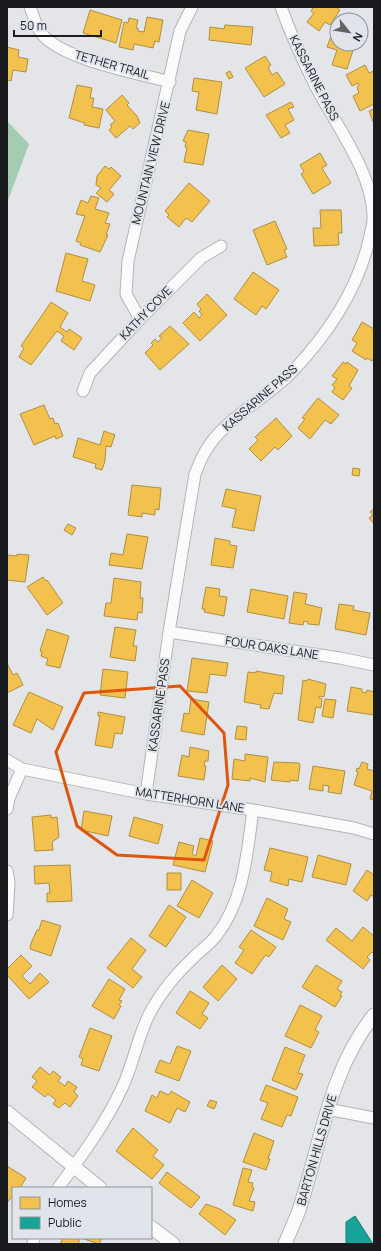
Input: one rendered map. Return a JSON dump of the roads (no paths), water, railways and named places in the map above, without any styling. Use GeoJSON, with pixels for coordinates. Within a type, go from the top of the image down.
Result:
{"type":"FeatureCollection","features":[{"type":"Feature","properties":{"kind":"street","name":"TETHER TRAIL"},"geometry":{"type":"LineString","coordinates":[[30,7],[39,30],[58,47],[74,55],[170,82]]}},
{"type":"Feature","properties":{"kind":"street","name":"MOUNTAIN VIEW DRIVE"},"geometry":{"type":"LineString","coordinates":[[140,319],[126,294],[128,261],[170,82],[180,31],[192,7]]}},
{"type":"Feature","properties":{"kind":"street","name":"KASSARINE PASS"},"geometry":{"type":"LineString","coordinates":[[146,794],[195,474],[205,451],[220,433],[288,377],[314,349],[332,325],[355,281],[366,251],[373,220],[369,191],[360,166],[296,47],[281,7]]}},
{"type":"Feature","properties":{"kind":"street","name":"KATHY COVE"},"geometry":{"type":"LineString","coordinates":[[83,391],[90,373],[140,319],[201,258],[221,246]]}},
{"type":"Feature","properties":{"kind":"street","name":"FOUR OAKS LANE"},"geometry":{"type":"LineString","coordinates":[[170,632],[340,658],[374,666]]}},
{"type":"Feature","properties":{"kind":"street","name":"MATTERHORN LANE"},"geometry":{"type":"LineString","coordinates":[[7,760],[22,769],[146,794],[253,810],[354,828],[374,834]]}},
{"type":"Feature","properties":{"kind":"street"},"geometry":{"type":"LineString","coordinates":[[7,809],[9,798],[22,769]]}},
{"type":"Feature","properties":{"kind":"street"},"geometry":{"type":"LineString","coordinates":[[59,1187],[73,1168],[122,1088],[147,1017],[158,998],[194,956],[216,937],[228,919],[238,896],[245,865],[253,810]]}},
{"type":"Feature","properties":{"kind":"street"},"geometry":{"type":"LineString","coordinates":[[7,871],[9,883],[7,915]]}},
{"type":"Feature","properties":{"kind":"street","name":"BARTON HILLS DRIVE"},"geometry":{"type":"LineString","coordinates":[[284,1244],[299,1211],[327,1109],[362,1030],[374,1015]]}},
{"type":"Feature","properties":{"kind":"street"},"geometry":{"type":"LineString","coordinates":[[327,1109],[374,1118]]}},
{"type":"Feature","properties":{"kind":"street"},"geometry":{"type":"LineString","coordinates":[[7,1112],[73,1168],[99,1187]]}},
{"type":"Feature","properties":{"kind":"street"},"geometry":{"type":"LineString","coordinates":[[152,1228],[173,1244]]}}]}
